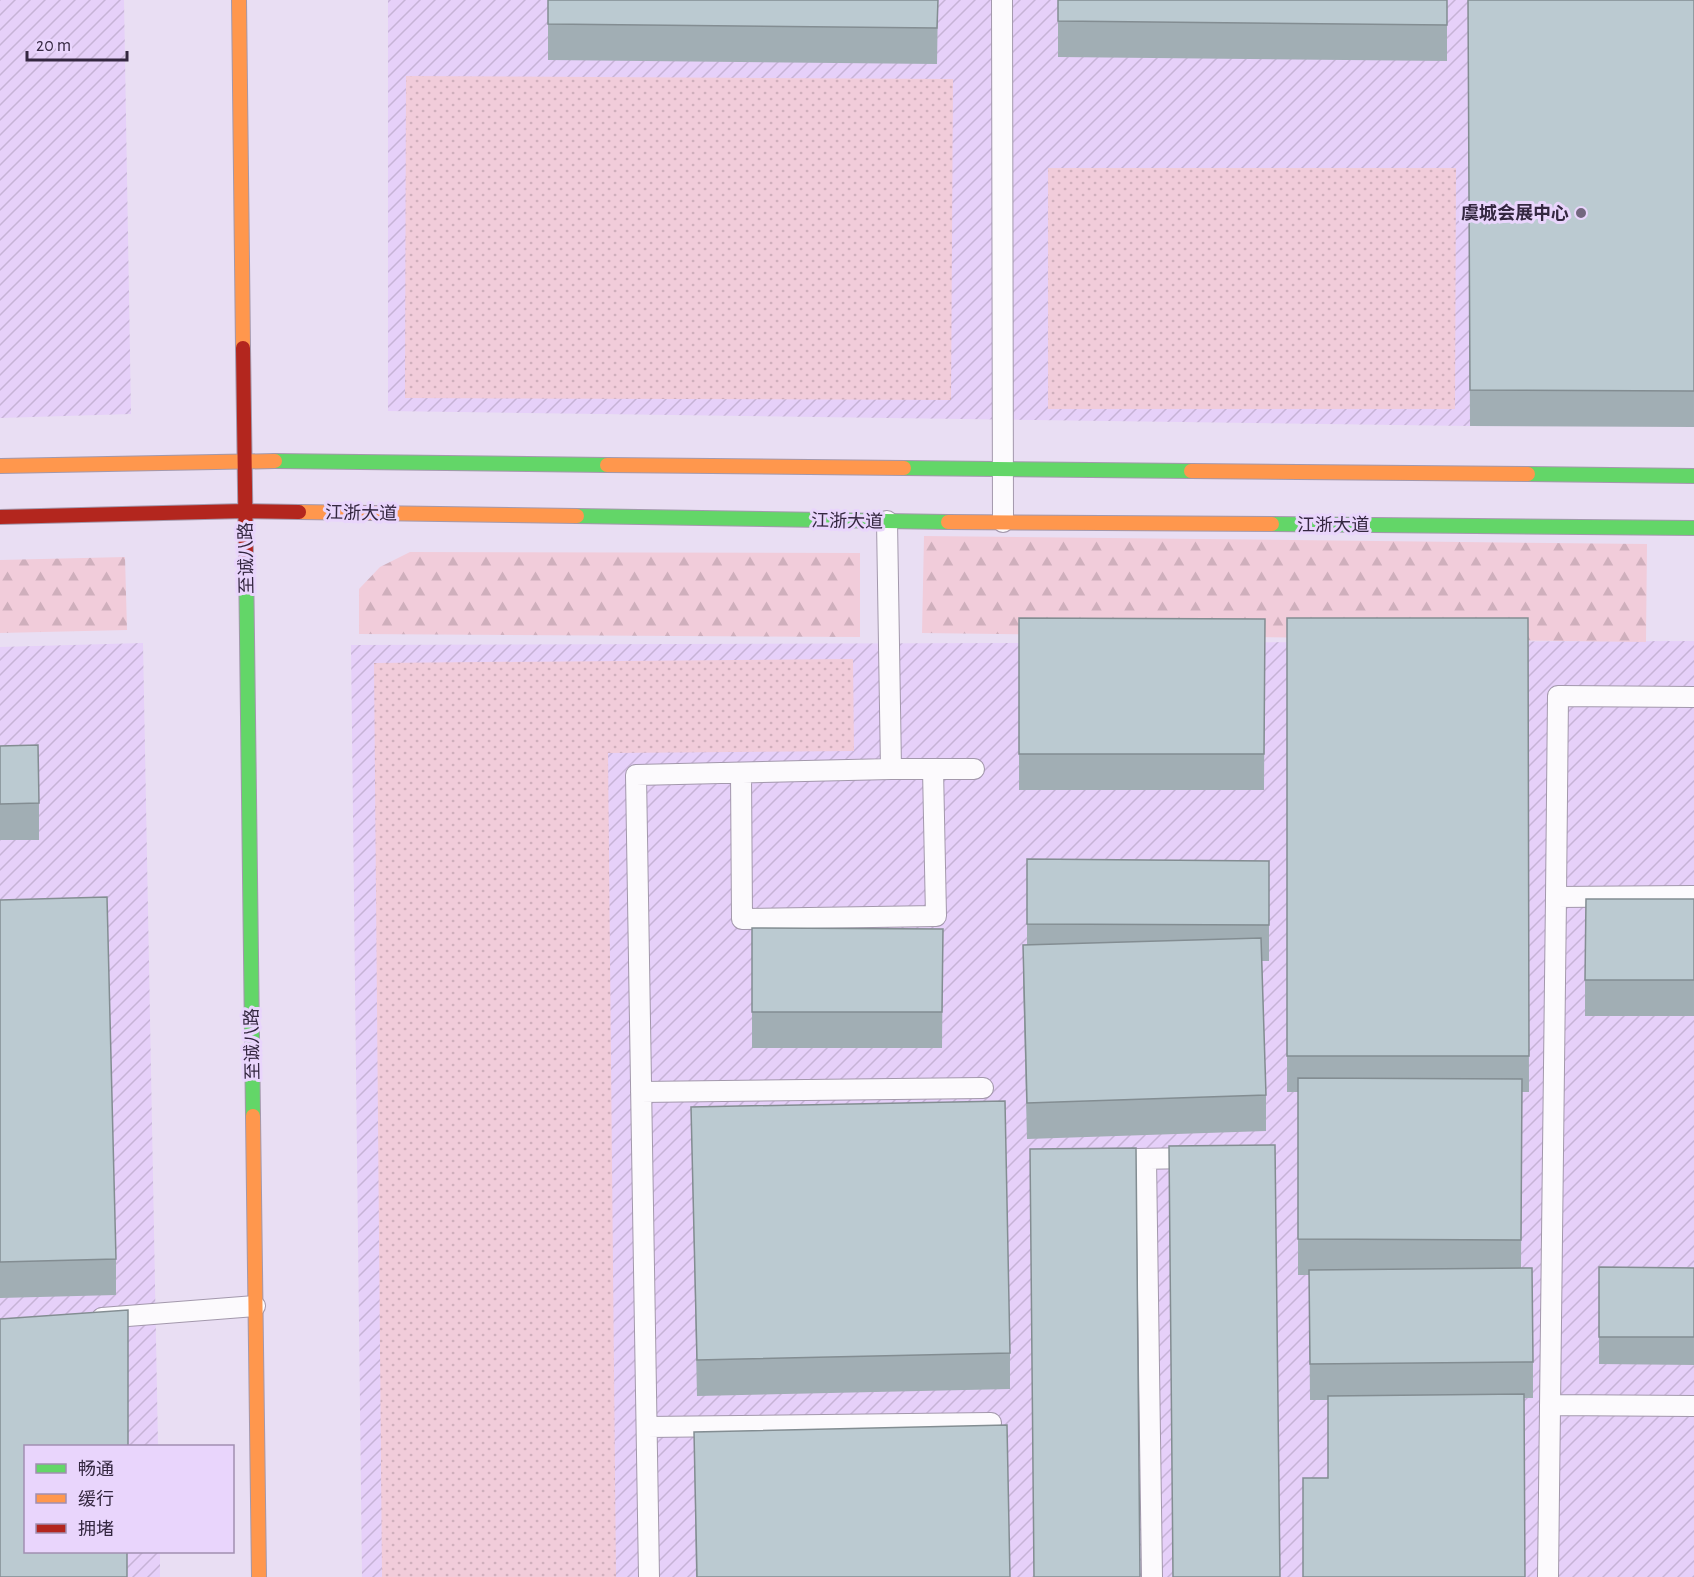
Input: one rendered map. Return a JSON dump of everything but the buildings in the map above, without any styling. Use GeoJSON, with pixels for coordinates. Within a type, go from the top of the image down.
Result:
{"type":"FeatureCollection","features":[{"type":"Feature","properties":{"kind":"main road","name":"至诚八路"},"geometry":{"type":"LineString","coordinates":[[239,0],[259,1577]]}},
{"type":"Feature","properties":{"kind":"main road"},"geometry":{"type":"LineString","coordinates":[[0,466],[244,461],[1694,476]]}},
{"type":"Feature","properties":{"kind":"main road","name":"江浙大道"},"geometry":{"type":"LineString","coordinates":[[0,517],[245,511],[887,521],[1694,528]]}},
{"type":"Feature","properties":{"kind":"lane"},"geometry":{"type":"LineString","coordinates":[[1002,0],[1003,522]]}},
{"type":"Feature","properties":{"kind":"lane"},"geometry":{"type":"LineString","coordinates":[[887,521],[891,770]]}},
{"type":"Feature","properties":{"kind":"lane"},"geometry":{"type":"LineString","coordinates":[[1548,1577],[1558,696],[1694,697]]}},
{"type":"Feature","properties":{"kind":"lane"},"geometry":{"type":"LineString","coordinates":[[741,773],[742,919],[936,916],[933,769]]}},
{"type":"Feature","properties":{"kind":"lane"},"geometry":{"type":"LineString","coordinates":[[649,1577],[636,776],[974,769]]}},
{"type":"Feature","properties":{"kind":"lane"},"geometry":{"type":"LineString","coordinates":[[1556,897],[1694,896]]}},
{"type":"Feature","properties":{"kind":"lane"},"geometry":{"type":"LineString","coordinates":[[641,1092],[983,1088]]}},
{"type":"Feature","properties":{"kind":"lane"},"geometry":{"type":"LineString","coordinates":[[1122,1159],[1215,1158]]}},
{"type":"Feature","properties":{"kind":"lane"},"geometry":{"type":"LineString","coordinates":[[1146,1159],[1152,1577]]}},
{"type":"Feature","properties":{"kind":"lane"},"geometry":{"type":"LineString","coordinates":[[81,1319],[255,1306]]}},
{"type":"Feature","properties":{"kind":"lane"},"geometry":{"type":"LineString","coordinates":[[1550,1405],[1694,1406]]}},
{"type":"Feature","properties":{"kind":"lane"},"geometry":{"type":"LineString","coordinates":[[647,1427],[991,1423]]}},
{"type":"Feature","properties":{"kind":"shaded area"},"geometry":{"type":"Polygon","coordinates":[[[0,0],[124,0],[131,414],[0,418],[0,0]]]}},
{"type":"Feature","properties":{"kind":"shaded area"},"geometry":{"type":"Polygon","coordinates":[[[388,0],[1468,0],[1470,426],[388,411],[388,0]]]}},
{"type":"Feature","properties":{"kind":"shaded area"},"geometry":{"type":"Polygon","coordinates":[[[1694,641],[1694,1577],[362,1577],[351,645],[1694,641]]]}},
{"type":"Feature","properties":{"kind":"shaded area"},"geometry":{"type":"Polygon","coordinates":[[[143,643],[158,1445],[24,1445],[24,1553],[160,1553],[160,1577],[0,1577],[0,647],[143,643]]]}},
{"type":"Feature","properties":{"kind":"green space"},"geometry":{"type":"Polygon","coordinates":[[[406,76],[953,79],[951,400],[405,398],[406,76]]]}},
{"type":"Feature","properties":{"kind":"green space"},"geometry":{"type":"Polygon","coordinates":[[[1048,168],[1456,168],[1455,409],[1048,409],[1048,168]]]}},
{"type":"Feature","properties":{"kind":"green space"},"geometry":{"type":"Polygon","coordinates":[[[924,536],[1647,544],[1646,642],[922,633],[924,536]]]}},
{"type":"Feature","properties":{"kind":"green space"},"geometry":{"type":"Polygon","coordinates":[[[410,552],[860,553],[860,637],[359,634],[359,589],[380,567],[410,552]]]}},
{"type":"Feature","properties":{"kind":"green space"},"geometry":{"type":"Polygon","coordinates":[[[125,557],[127,630],[0,633],[0,560],[125,557]]]}},
{"type":"Feature","properties":{"kind":"green space"},"geometry":{"type":"Polygon","coordinates":[[[853,659],[854,751],[608,753],[616,1577],[382,1577],[374,663],[853,659]]]}},
{"type":"Feature","properties":{"kind":"traffic: fast"},"geometry":{"type":"LineString","coordinates":[[275,461],[607,465]]}},
{"type":"Feature","properties":{"kind":"traffic: fast"},"geometry":{"type":"LineString","coordinates":[[904,468],[1191,471]]}},
{"type":"Feature","properties":{"kind":"traffic: fast"},"geometry":{"type":"LineString","coordinates":[[1528,474],[1694,476]]}},
{"type":"Feature","properties":{"kind":"traffic: fast"},"geometry":{"type":"LineString","coordinates":[[577,516],[948,522]]}},
{"type":"Feature","properties":{"kind":"traffic: fast"},"geometry":{"type":"LineString","coordinates":[[1272,524],[1694,528]]}},
{"type":"Feature","properties":{"kind":"traffic: fast"},"geometry":{"type":"LineString","coordinates":[[246,557],[253,1116]]}},
{"type":"Feature","properties":{"kind":"traffic: slow"},"geometry":{"type":"LineString","coordinates":[[239,0],[243,348]]}},
{"type":"Feature","properties":{"kind":"traffic: slow"},"geometry":{"type":"LineString","coordinates":[[0,466],[275,461]]}},
{"type":"Feature","properties":{"kind":"traffic: slow"},"geometry":{"type":"LineString","coordinates":[[607,465],[904,468]]}},
{"type":"Feature","properties":{"kind":"traffic: slow"},"geometry":{"type":"LineString","coordinates":[[1191,471],[1528,474]]}},
{"type":"Feature","properties":{"kind":"traffic: slow"},"geometry":{"type":"LineString","coordinates":[[299,512],[577,516]]}},
{"type":"Feature","properties":{"kind":"traffic: slow"},"geometry":{"type":"LineString","coordinates":[[948,522],[1272,524]]}},
{"type":"Feature","properties":{"kind":"traffic: slow"},"geometry":{"type":"LineString","coordinates":[[253,1116],[259,1577]]}},
{"type":"Feature","properties":{"kind":"traffic: jam"},"geometry":{"type":"LineString","coordinates":[[243,348],[246,557]]}},
{"type":"Feature","properties":{"kind":"traffic: jam"},"geometry":{"type":"LineString","coordinates":[[0,517],[245,511],[299,512]]}},
{"type":"Feature","properties":{"kind":"place","name":"虞城会展中心"},"geometry":{"type":"Point","coordinates":[1581,213]}}]}
